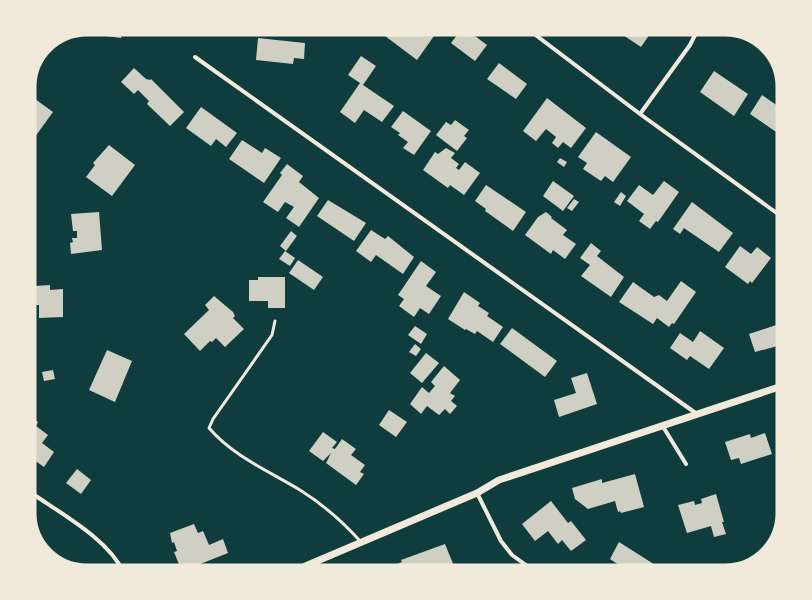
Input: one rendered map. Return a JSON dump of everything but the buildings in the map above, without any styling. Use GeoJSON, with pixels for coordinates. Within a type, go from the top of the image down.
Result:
{"type":"FeatureCollection","features":[{"type":"Feature","properties":{"kind":"street"},"geometry":{"type":"LineString","coordinates":[[534,34],[640,114],[778,214]]}},
{"type":"Feature","properties":{"kind":"street"},"geometry":{"type":"LineString","coordinates":[[640,114],[690,45],[696,34]]}},
{"type":"Feature","properties":{"kind":"street"},"geometry":{"type":"LineString","coordinates":[[195,57],[697,414]]}},
{"type":"Feature","properties":{"kind":"street"},"geometry":{"type":"LineString","coordinates":[[305,566],[477,493],[500,480],[664,428],[697,414],[778,387]]}},
{"type":"Feature","properties":{"kind":"street"},"geometry":{"type":"LineString","coordinates":[[664,428],[686,464]]}},
{"type":"Feature","properties":{"kind":"street"},"geometry":{"type":"LineString","coordinates":[[477,493],[501,541],[512,555],[527,566]]}},
{"type":"Feature","properties":{"kind":"street"},"geometry":{"type":"LineString","coordinates":[[34,495],[98,540],[110,551],[120,566]]}},
{"type":"Feature","properties":{"kind":"lane"},"geometry":{"type":"LineString","coordinates":[[275,321],[272,335],[212,419],[209,428],[217,438],[236,453],[321,504],[342,521],[361,542]]}}]}
